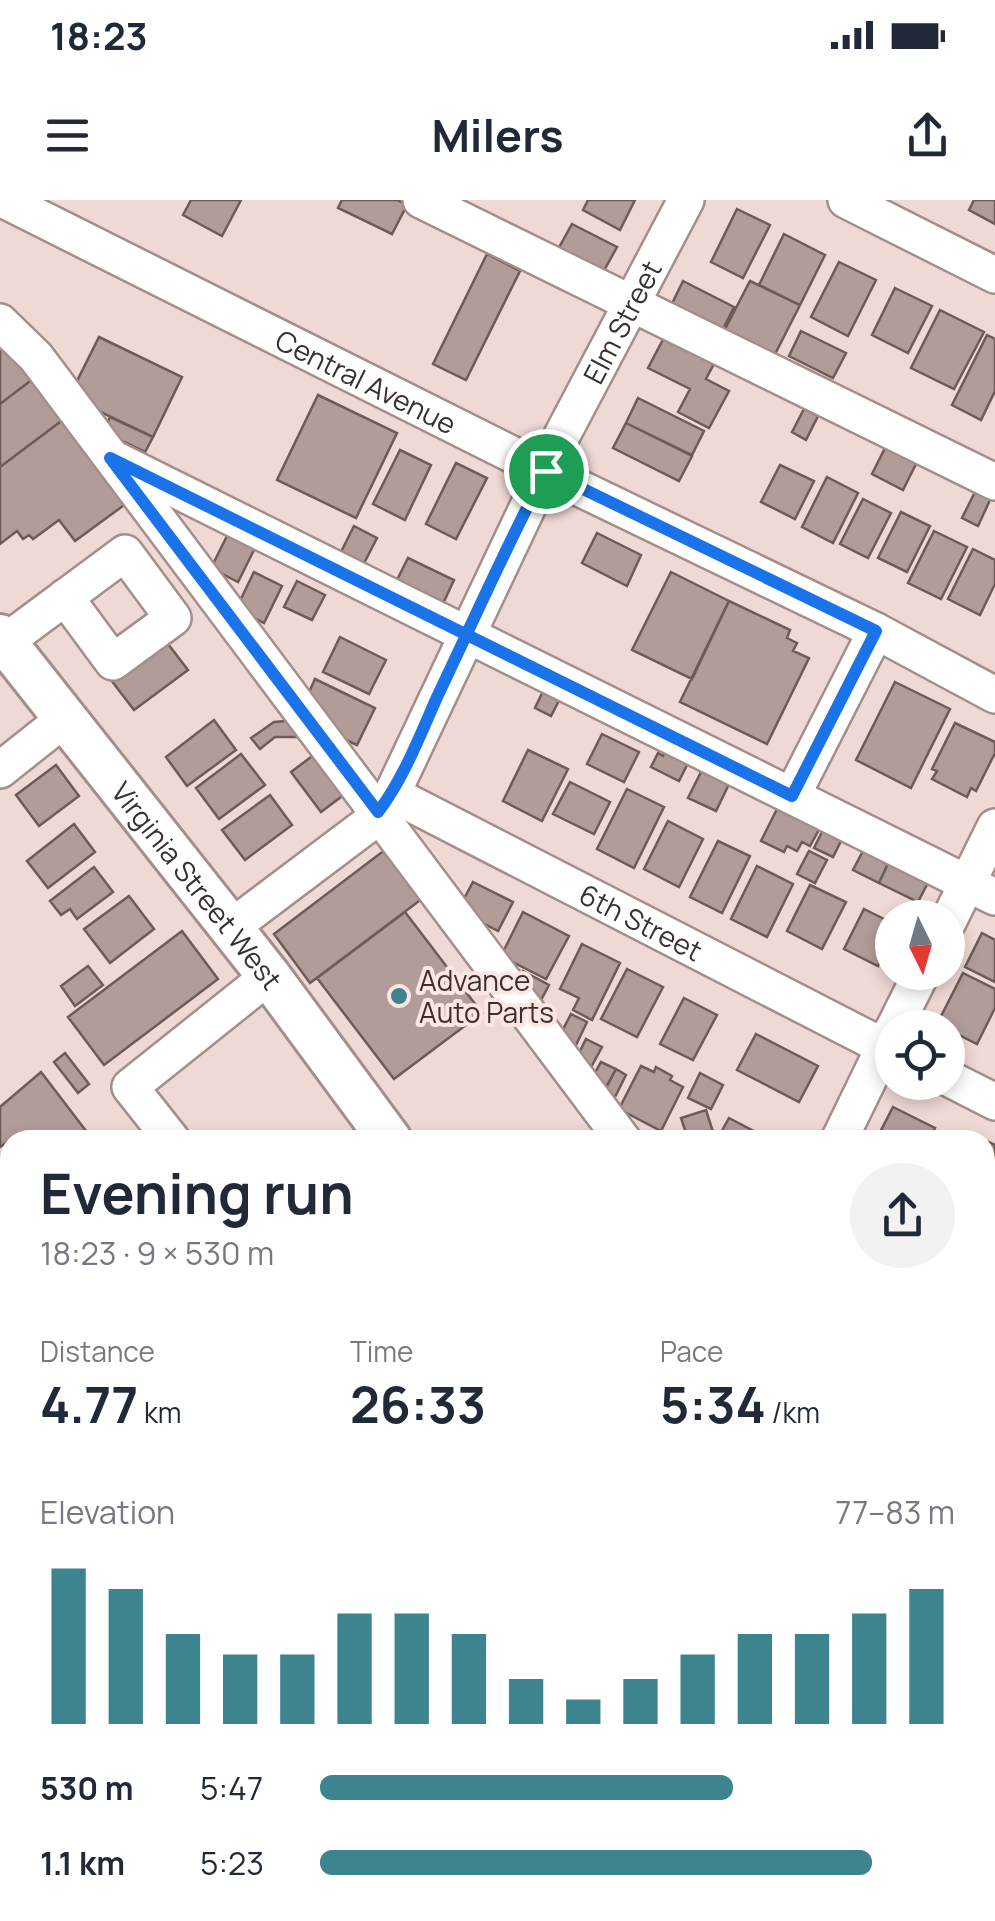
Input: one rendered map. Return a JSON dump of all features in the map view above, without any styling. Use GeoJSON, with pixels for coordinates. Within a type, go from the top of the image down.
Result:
{"type":"FeatureCollection","features":[{"type":"Feature","properties":{"kind":"main road","name":"Virginia Street West"},"geometry":{"type":"LineString","coordinates":[[2,639],[269,976],[383,1130]]}},
{"type":"Feature","properties":{"kind":"street","name":"Central Avenue"},"geometry":{"type":"LineString","coordinates":[[4,200],[876,631],[995,696]]}},
{"type":"Feature","properties":{"kind":"street"},"geometry":{"type":"LineString","coordinates":[[422,200],[995,482]]}},
{"type":"Feature","properties":{"kind":"street","name":"Elm Street"},"geometry":{"type":"LineString","coordinates":[[229,929],[371,822],[385,803],[546,471],[686,200]]}},
{"type":"Feature","properties":{"kind":"street"},"geometry":{"type":"LineString","coordinates":[[846,200],[995,274]]}},
{"type":"Feature","properties":{"kind":"street"},"geometry":{"type":"LineString","coordinates":[[0,322],[36,358],[110,458],[385,803],[616,1130]]}},
{"type":"Feature","properties":{"kind":"street"},"geometry":{"type":"LineString","coordinates":[[110,458],[981,890],[995,827]]}},
{"type":"Feature","properties":{"kind":"street"},"geometry":{"type":"LineString","coordinates":[[2,639],[65,597]]}},
{"type":"Feature","properties":{"kind":"street"},"geometry":{"type":"LineString","coordinates":[[792,796],[876,631]]}},
{"type":"Feature","properties":{"kind":"street"},"geometry":{"type":"LineString","coordinates":[[0,770],[63,720]]}},
{"type":"Feature","properties":{"kind":"street","name":"6th Street"},"geometry":{"type":"LineString","coordinates":[[385,803],[875,1032]]}},
{"type":"Feature","properties":{"kind":"street"},"geometry":{"type":"LineString","coordinates":[[164,1130],[130,1086],[269,976]]}},
{"type":"Feature","properties":{"kind":"street"},"geometry":{"type":"LineString","coordinates":[[844,1130],[875,1070]]}},
{"type":"Feature","properties":{"kind":"street"},"geometry":{"type":"LineString","coordinates":[[965,1087],[995,1102]]}},
{"type":"Feature","properties":{"kind":"building"},"geometry":{"type":"Polygon","coordinates":[[[191,200],[241,200],[222,236],[183,215],[191,200]]]}},
{"type":"Feature","properties":{"kind":"building"},"geometry":{"type":"Polygon","coordinates":[[[342,200],[397,200],[407,205],[392,234],[338,208],[342,200]]]}},
{"type":"Feature","properties":{"kind":"building"},"geometry":{"type":"Polygon","coordinates":[[[588,200],[635,200],[620,230],[583,210],[588,200]]]}},
{"type":"Feature","properties":{"kind":"building"},"geometry":{"type":"Polygon","coordinates":[[[974,200],[995,200],[995,224],[969,210],[974,200]]]}},
{"type":"Feature","properties":{"kind":"building"},"geometry":{"type":"Polygon","coordinates":[[[737,209],[770,225],[743,278],[711,262],[737,209]]]}},
{"type":"Feature","properties":{"kind":"building"},"geometry":{"type":"Polygon","coordinates":[[[572,224],[617,247],[601,276],[556,253],[572,224]]]}},
{"type":"Feature","properties":{"kind":"building"},"geometry":{"type":"Polygon","coordinates":[[[784,234],[825,255],[800,305],[759,285],[784,234]]]}},
{"type":"Feature","properties":{"kind":"building"},"geometry":{"type":"Polygon","coordinates":[[[487,254],[520,271],[466,380],[433,364],[487,254]]]}},
{"type":"Feature","properties":{"kind":"building"},"geometry":{"type":"Polygon","coordinates":[[[839,262],[876,280],[848,336],[811,317],[839,262]]]}},
{"type":"Feature","properties":{"kind":"building"},"geometry":{"type":"Polygon","coordinates":[[[683,281],[734,307],[718,339],[667,314],[683,281]]]}},
{"type":"Feature","properties":{"kind":"building"},"geometry":{"type":"Polygon","coordinates":[[[750,281],[800,305],[773,358],[723,333],[750,281]]]}},
{"type":"Feature","properties":{"kind":"building"},"geometry":{"type":"Polygon","coordinates":[[[895,288],[932,306],[908,353],[872,335],[895,288]]]}},
{"type":"Feature","properties":{"kind":"building"},"geometry":{"type":"Polygon","coordinates":[[[940,310],[984,332],[954,389],[911,368],[940,310]]]}},
{"type":"Feature","properties":{"kind":"building"},"geometry":{"type":"Polygon","coordinates":[[[801,331],[846,353],[833,378],[789,356],[801,331]]]}},
{"type":"Feature","properties":{"kind":"building"},"geometry":{"type":"Polygon","coordinates":[[[667,332],[717,358],[706,379],[729,391],[709,428],[678,412],[690,389],[648,368],[667,332]]]}},
{"type":"Feature","properties":{"kind":"building"},"geometry":{"type":"Polygon","coordinates":[[[987,335],[995,339],[995,391],[981,420],[952,405],[987,335]]]}},
{"type":"Feature","properties":{"kind":"building"},"geometry":{"type":"Polygon","coordinates":[[[99,337],[182,377],[153,437],[69,397],[99,337]]]}},
{"type":"Feature","properties":{"kind":"building"},"geometry":{"type":"Polygon","coordinates":[[[0,342],[37,376],[0,404],[0,342]]]}},
{"type":"Feature","properties":{"kind":"building"},"geometry":{"type":"Polygon","coordinates":[[[34,378],[64,419],[0,467],[0,404],[34,378]]]}},
{"type":"Feature","properties":{"kind":"building"},"geometry":{"type":"Polygon","coordinates":[[[318,395],[397,433],[356,518],[277,480],[318,395]]]}},
{"type":"Feature","properties":{"kind":"building"},"geometry":{"type":"Polygon","coordinates":[[[638,398],[704,431],[692,455],[626,423],[638,398]]]}},
{"type":"Feature","properties":{"kind":"building"},"geometry":{"type":"Polygon","coordinates":[[[804,409],[818,416],[806,440],[792,432],[804,409]]]}},
{"type":"Feature","properties":{"kind":"building"},"geometry":{"type":"Polygon","coordinates":[[[110,417],[153,437],[145,452],[103,432],[110,417]]]}},
{"type":"Feature","properties":{"kind":"building"},"geometry":{"type":"Polygon","coordinates":[[[64,419],[127,503],[75,541],[59,520],[33,539],[29,535],[23,539],[17,531],[0,544],[0,467],[64,419]]]}},
{"type":"Feature","properties":{"kind":"building"},"geometry":{"type":"Polygon","coordinates":[[[626,423],[692,456],[679,481],[613,448],[626,423]]]}},
{"type":"Feature","properties":{"kind":"building"},"geometry":{"type":"Polygon","coordinates":[[[886,446],[917,462],[903,490],[872,474],[886,446]]]}},
{"type":"Feature","properties":{"kind":"building"},"geometry":{"type":"Polygon","coordinates":[[[400,450],[431,465],[405,520],[373,504],[400,450]]]}},
{"type":"Feature","properties":{"kind":"building"},"geometry":{"type":"Polygon","coordinates":[[[456,463],[487,478],[456,539],[426,524],[456,463]]]}},
{"type":"Feature","properties":{"kind":"building"},"geometry":{"type":"Polygon","coordinates":[[[780,465],[814,481],[795,519],[761,502],[780,465]]]}},
{"type":"Feature","properties":{"kind":"building"},"geometry":{"type":"Polygon","coordinates":[[[827,477],[858,493],[833,543],[802,527],[827,477]]]}},
{"type":"Feature","properties":{"kind":"building"},"geometry":{"type":"Polygon","coordinates":[[[975,492],[990,500],[978,526],[962,518],[975,492]]]}},
{"type":"Feature","properties":{"kind":"building"},"geometry":{"type":"Polygon","coordinates":[[[863,499],[891,513],[868,558],[840,544],[863,499]]]}},
{"type":"Feature","properties":{"kind":"building"},"geometry":{"type":"Polygon","coordinates":[[[901,512],[930,526],[907,572],[878,558],[901,512]]]}},
{"type":"Feature","properties":{"kind":"building"},"geometry":{"type":"Polygon","coordinates":[[[354,526],[377,538],[360,571],[337,560],[354,526]]]}},
{"type":"Feature","properties":{"kind":"building"},"geometry":{"type":"Polygon","coordinates":[[[934,531],[967,547],[941,599],[908,583],[934,531]]]}},
{"type":"Feature","properties":{"kind":"building"},"geometry":{"type":"Polygon","coordinates":[[[597,533],[641,555],[627,586],[582,563],[597,533]]]}},
{"type":"Feature","properties":{"kind":"building"},"geometry":{"type":"Polygon","coordinates":[[[228,534],[255,548],[238,582],[211,568],[228,534]]]}},
{"type":"Feature","properties":{"kind":"building"},"geometry":{"type":"Polygon","coordinates":[[[973,549],[995,560],[995,584],[980,615],[948,599],[973,549]]]}},
{"type":"Feature","properties":{"kind":"building"},"geometry":{"type":"Polygon","coordinates":[[[408,558],[454,580],[440,610],[393,588],[408,558]]]}},
{"type":"Feature","properties":{"kind":"building"},"geometry":{"type":"Polygon","coordinates":[[[254,572],[282,586],[264,623],[236,609],[254,572]]]}},
{"type":"Feature","properties":{"kind":"building"},"geometry":{"type":"Polygon","coordinates":[[[671,572],[729,601],[692,679],[632,650],[671,572]]]}},
{"type":"Feature","properties":{"kind":"building"},"geometry":{"type":"Polygon","coordinates":[[[297,581],[325,595],[312,620],[284,607],[297,581]]]}},
{"type":"Feature","properties":{"kind":"building"},"geometry":{"type":"Polygon","coordinates":[[[729,601],[790,630],[787,638],[797,643],[793,651],[809,658],[767,744],[680,702],[729,601]]]}},
{"type":"Feature","properties":{"kind":"building"},"geometry":{"type":"Polygon","coordinates":[[[340,637],[386,660],[369,694],[323,672],[340,637]]]}},
{"type":"Feature","properties":{"kind":"building"},"geometry":{"type":"Polygon","coordinates":[[[165,640],[188,670],[134,710],[111,680],[165,640]]]}},
{"type":"Feature","properties":{"kind":"building"},"geometry":{"type":"Polygon","coordinates":[[[315,679],[375,708],[357,745],[315,726],[302,708],[315,679]]]}},
{"type":"Feature","properties":{"kind":"building"},"geometry":{"type":"Polygon","coordinates":[[[895,682],[950,709],[911,788],[856,760],[895,682]]]}},
{"type":"Feature","properties":{"kind":"building"},"geometry":{"type":"Polygon","coordinates":[[[547,683],[564,691],[551,716],[535,708],[547,683]]]}},
{"type":"Feature","properties":{"kind":"building"},"geometry":{"type":"Polygon","coordinates":[[[214,720],[236,750],[187,786],[166,757],[214,720]]]}},
{"type":"Feature","properties":{"kind":"building"},"geometry":{"type":"Polygon","coordinates":[[[297,720],[297,737],[275,737],[260,749],[251,738],[274,722],[297,720]]]}},
{"type":"Feature","properties":{"kind":"building"},"geometry":{"type":"Polygon","coordinates":[[[955,723],[995,742],[995,753],[976,791],[971,788],[967,797],[932,779],[937,771],[932,769],[955,723]]]}},
{"type":"Feature","properties":{"kind":"building"},"geometry":{"type":"Polygon","coordinates":[[[602,734],[639,752],[624,782],[587,764],[602,734]]]}},
{"type":"Feature","properties":{"kind":"building"},"geometry":{"type":"Polygon","coordinates":[[[670,742],[693,753],[679,781],[651,767],[670,742]]]}},
{"type":"Feature","properties":{"kind":"building"},"geometry":{"type":"Polygon","coordinates":[[[528,750],[568,769],[542,821],[503,801],[528,750]]]}},
{"type":"Feature","properties":{"kind":"building"},"geometry":{"type":"Polygon","coordinates":[[[319,751],[349,791],[321,812],[291,772],[319,751]]]}},
{"type":"Feature","properties":{"kind":"building"},"geometry":{"type":"Polygon","coordinates":[[[241,754],[265,785],[219,819],[196,788],[241,754]]]}},
{"type":"Feature","properties":{"kind":"building"},"geometry":{"type":"Polygon","coordinates":[[[56,765],[79,796],[39,826],[16,795],[56,765]]]}},
{"type":"Feature","properties":{"kind":"building"},"geometry":{"type":"Polygon","coordinates":[[[703,768],[730,782],[716,811],[688,798],[703,768]]]}},
{"type":"Feature","properties":{"kind":"building"},"geometry":{"type":"Polygon","coordinates":[[[570,782],[610,802],[594,834],[553,814],[570,782]]]}},
{"type":"Feature","properties":{"kind":"building"},"geometry":{"type":"Polygon","coordinates":[[[627,789],[664,807],[634,868],[597,849],[627,789]]]}},
{"type":"Feature","properties":{"kind":"building"},"geometry":{"type":"Polygon","coordinates":[[[270,795],[292,825],[245,860],[222,830],[270,795]]]}},
{"type":"Feature","properties":{"kind":"building"},"geometry":{"type":"Polygon","coordinates":[[[780,803],[822,824],[810,846],[802,842],[797,851],[787,846],[784,852],[761,841],[780,803]]]}},
{"type":"Feature","properties":{"kind":"building"},"geometry":{"type":"Polygon","coordinates":[[[668,821],[703,839],[679,887],[644,869],[668,821]]]}},
{"type":"Feature","properties":{"kind":"building"},"geometry":{"type":"Polygon","coordinates":[[[74,824],[95,852],[48,888],[27,861],[74,824]]]}},
{"type":"Feature","properties":{"kind":"building"},"geometry":{"type":"Polygon","coordinates":[[[826,824],[845,833],[833,857],[814,848],[826,824]]]}},
{"type":"Feature","properties":{"kind":"building"},"geometry":{"type":"Polygon","coordinates":[[[718,841],[750,856],[722,913],[690,897],[718,841]]]}},
{"type":"Feature","properties":{"kind":"building"},"geometry":{"type":"Polygon","coordinates":[[[394,843],[431,892],[310,983],[274,934],[394,843]]]}},
{"type":"Feature","properties":{"kind":"building"},"geometry":{"type":"Polygon","coordinates":[[[864,849],[889,861],[879,883],[853,870],[864,849]]]}},
{"type":"Feature","properties":{"kind":"building"},"geometry":{"type":"Polygon","coordinates":[[[809,851],[827,860],[815,883],[797,874],[809,851]]]}},
{"type":"Feature","properties":{"kind":"building"},"geometry":{"type":"Polygon","coordinates":[[[893,853],[933,873],[919,900],[879,883],[893,853]]]}},
{"type":"Feature","properties":{"kind":"building"},"geometry":{"type":"Polygon","coordinates":[[[757,866],[793,884],[767,937],[731,919],[757,866]]]}},
{"type":"Feature","properties":{"kind":"building"},"geometry":{"type":"Polygon","coordinates":[[[94,867],[113,892],[77,919],[70,909],[61,915],[50,901],[94,867]]]}},
{"type":"Feature","properties":{"kind":"building"},"geometry":{"type":"Polygon","coordinates":[[[473,882],[513,902],[498,931],[458,910],[473,882]]]}},
{"type":"Feature","properties":{"kind":"building"},"geometry":{"type":"Polygon","coordinates":[[[810,885],[846,902],[822,949],[787,931],[810,885]]]}},
{"type":"Feature","properties":{"kind":"building"},"geometry":{"type":"Polygon","coordinates":[[[129,896],[154,929],[110,963],[84,929],[129,896]]]}},
{"type":"Feature","properties":{"kind":"building"},"geometry":{"type":"Polygon","coordinates":[[[864,909],[875,914],[875,964],[844,949],[864,909]]]}},
{"type":"Feature","properties":{"kind":"building","name":"Advance Auto Parts"},"geometry":{"type":"Polygon","coordinates":[[[405,912],[482,1013],[394,1079],[317,978],[405,912]]]}},
{"type":"Feature","properties":{"kind":"building"},"geometry":{"type":"Polygon","coordinates":[[[523,912],[569,936],[546,979],[501,956],[523,912]]]}},
{"type":"Feature","properties":{"kind":"building"},"geometry":{"type":"Polygon","coordinates":[[[182,931],[218,979],[104,1065],[68,1017],[182,931]]]}},
{"type":"Feature","properties":{"kind":"building"},"geometry":{"type":"Polygon","coordinates":[[[982,933],[995,940],[995,982],[965,967],[982,933]]]}},
{"type":"Feature","properties":{"kind":"building"},"geometry":{"type":"Polygon","coordinates":[[[582,944],[620,963],[592,1020],[573,1010],[579,998],[560,989],[582,944]]]}},
{"type":"Feature","properties":{"kind":"building"},"geometry":{"type":"Polygon","coordinates":[[[88,966],[103,985],[75,1006],[61,986],[88,966]]]}},
{"type":"Feature","properties":{"kind":"building"},"geometry":{"type":"Polygon","coordinates":[[[627,969],[663,987],[637,1037],[601,1019],[627,969]]]}},
{"type":"Feature","properties":{"kind":"building"},"geometry":{"type":"Polygon","coordinates":[[[523,971],[549,985],[541,1000],[515,987],[523,971]]]}},
{"type":"Feature","properties":{"kind":"building"},"geometry":{"type":"Polygon","coordinates":[[[965,974],[995,989],[995,1008],[977,1044],[965,1038],[965,1010],[944,1010],[954,990],[965,990],[965,974]]]}},
{"type":"Feature","properties":{"kind":"building"},"geometry":{"type":"Polygon","coordinates":[[[684,998],[717,1015],[693,1060],[660,1044],[684,998]]]}},
{"type":"Feature","properties":{"kind":"building"},"geometry":{"type":"Polygon","coordinates":[[[571,1014],[587,1022],[575,1047],[558,1039],[571,1014]]]}},
{"type":"Feature","properties":{"kind":"building"},"geometry":{"type":"Polygon","coordinates":[[[756,1034],[818,1066],[799,1102],[737,1070],[756,1034]]]}},
{"type":"Feature","properties":{"kind":"building"},"geometry":{"type":"Polygon","coordinates":[[[586,1039],[602,1047],[590,1069],[575,1061],[586,1039]]]}},
{"type":"Feature","properties":{"kind":"building"},"geometry":{"type":"Polygon","coordinates":[[[65,1053],[89,1084],[78,1093],[54,1062],[65,1053]]]}},
{"type":"Feature","properties":{"kind":"building"},"geometry":{"type":"Polygon","coordinates":[[[601,1062],[616,1069],[606,1088],[591,1080],[601,1062]]]}},
{"type":"Feature","properties":{"kind":"building"},"geometry":{"type":"Polygon","coordinates":[[[641,1066],[654,1072],[656,1067],[683,1087],[662,1130],[619,1109],[641,1066]]]}},
{"type":"Feature","properties":{"kind":"building"},"geometry":{"type":"Polygon","coordinates":[[[616,1069],[626,1075],[615,1097],[604,1091],[616,1069]]]}},
{"type":"Feature","properties":{"kind":"building"},"geometry":{"type":"Polygon","coordinates":[[[41,1072],[85,1130],[0,1130],[0,1107],[41,1072]]]}},
{"type":"Feature","properties":{"kind":"building"},"geometry":{"type":"Polygon","coordinates":[[[700,1073],[723,1085],[711,1109],[688,1098],[700,1073]]]}},
{"type":"Feature","properties":{"kind":"building"},"geometry":{"type":"Polygon","coordinates":[[[893,1107],[935,1128],[934,1130],[881,1130],[893,1107]]]}},
{"type":"Feature","properties":{"kind":"building"},"geometry":{"type":"Polygon","coordinates":[[[706,1110],[712,1130],[685,1130],[681,1118],[706,1110]]]}},
{"type":"Feature","properties":{"kind":"building"},"geometry":{"type":"Polygon","coordinates":[[[729,1118],[752,1130],[722,1130],[729,1118]]]}},
{"type":"Feature","properties":{"kind":"place","name":"Advance Auto Parts"},"geometry":{"type":"Point","coordinates":[399,996]}},
{"type":"Feature","properties":{"kind":"route"},"geometry":{"type":"LineString","coordinates":[[546,471],[500,564],[467,634],[430,714],[392,794],[378,812],[110,458],[467,634],[792,796],[876,631],[546,471]]}}]}
